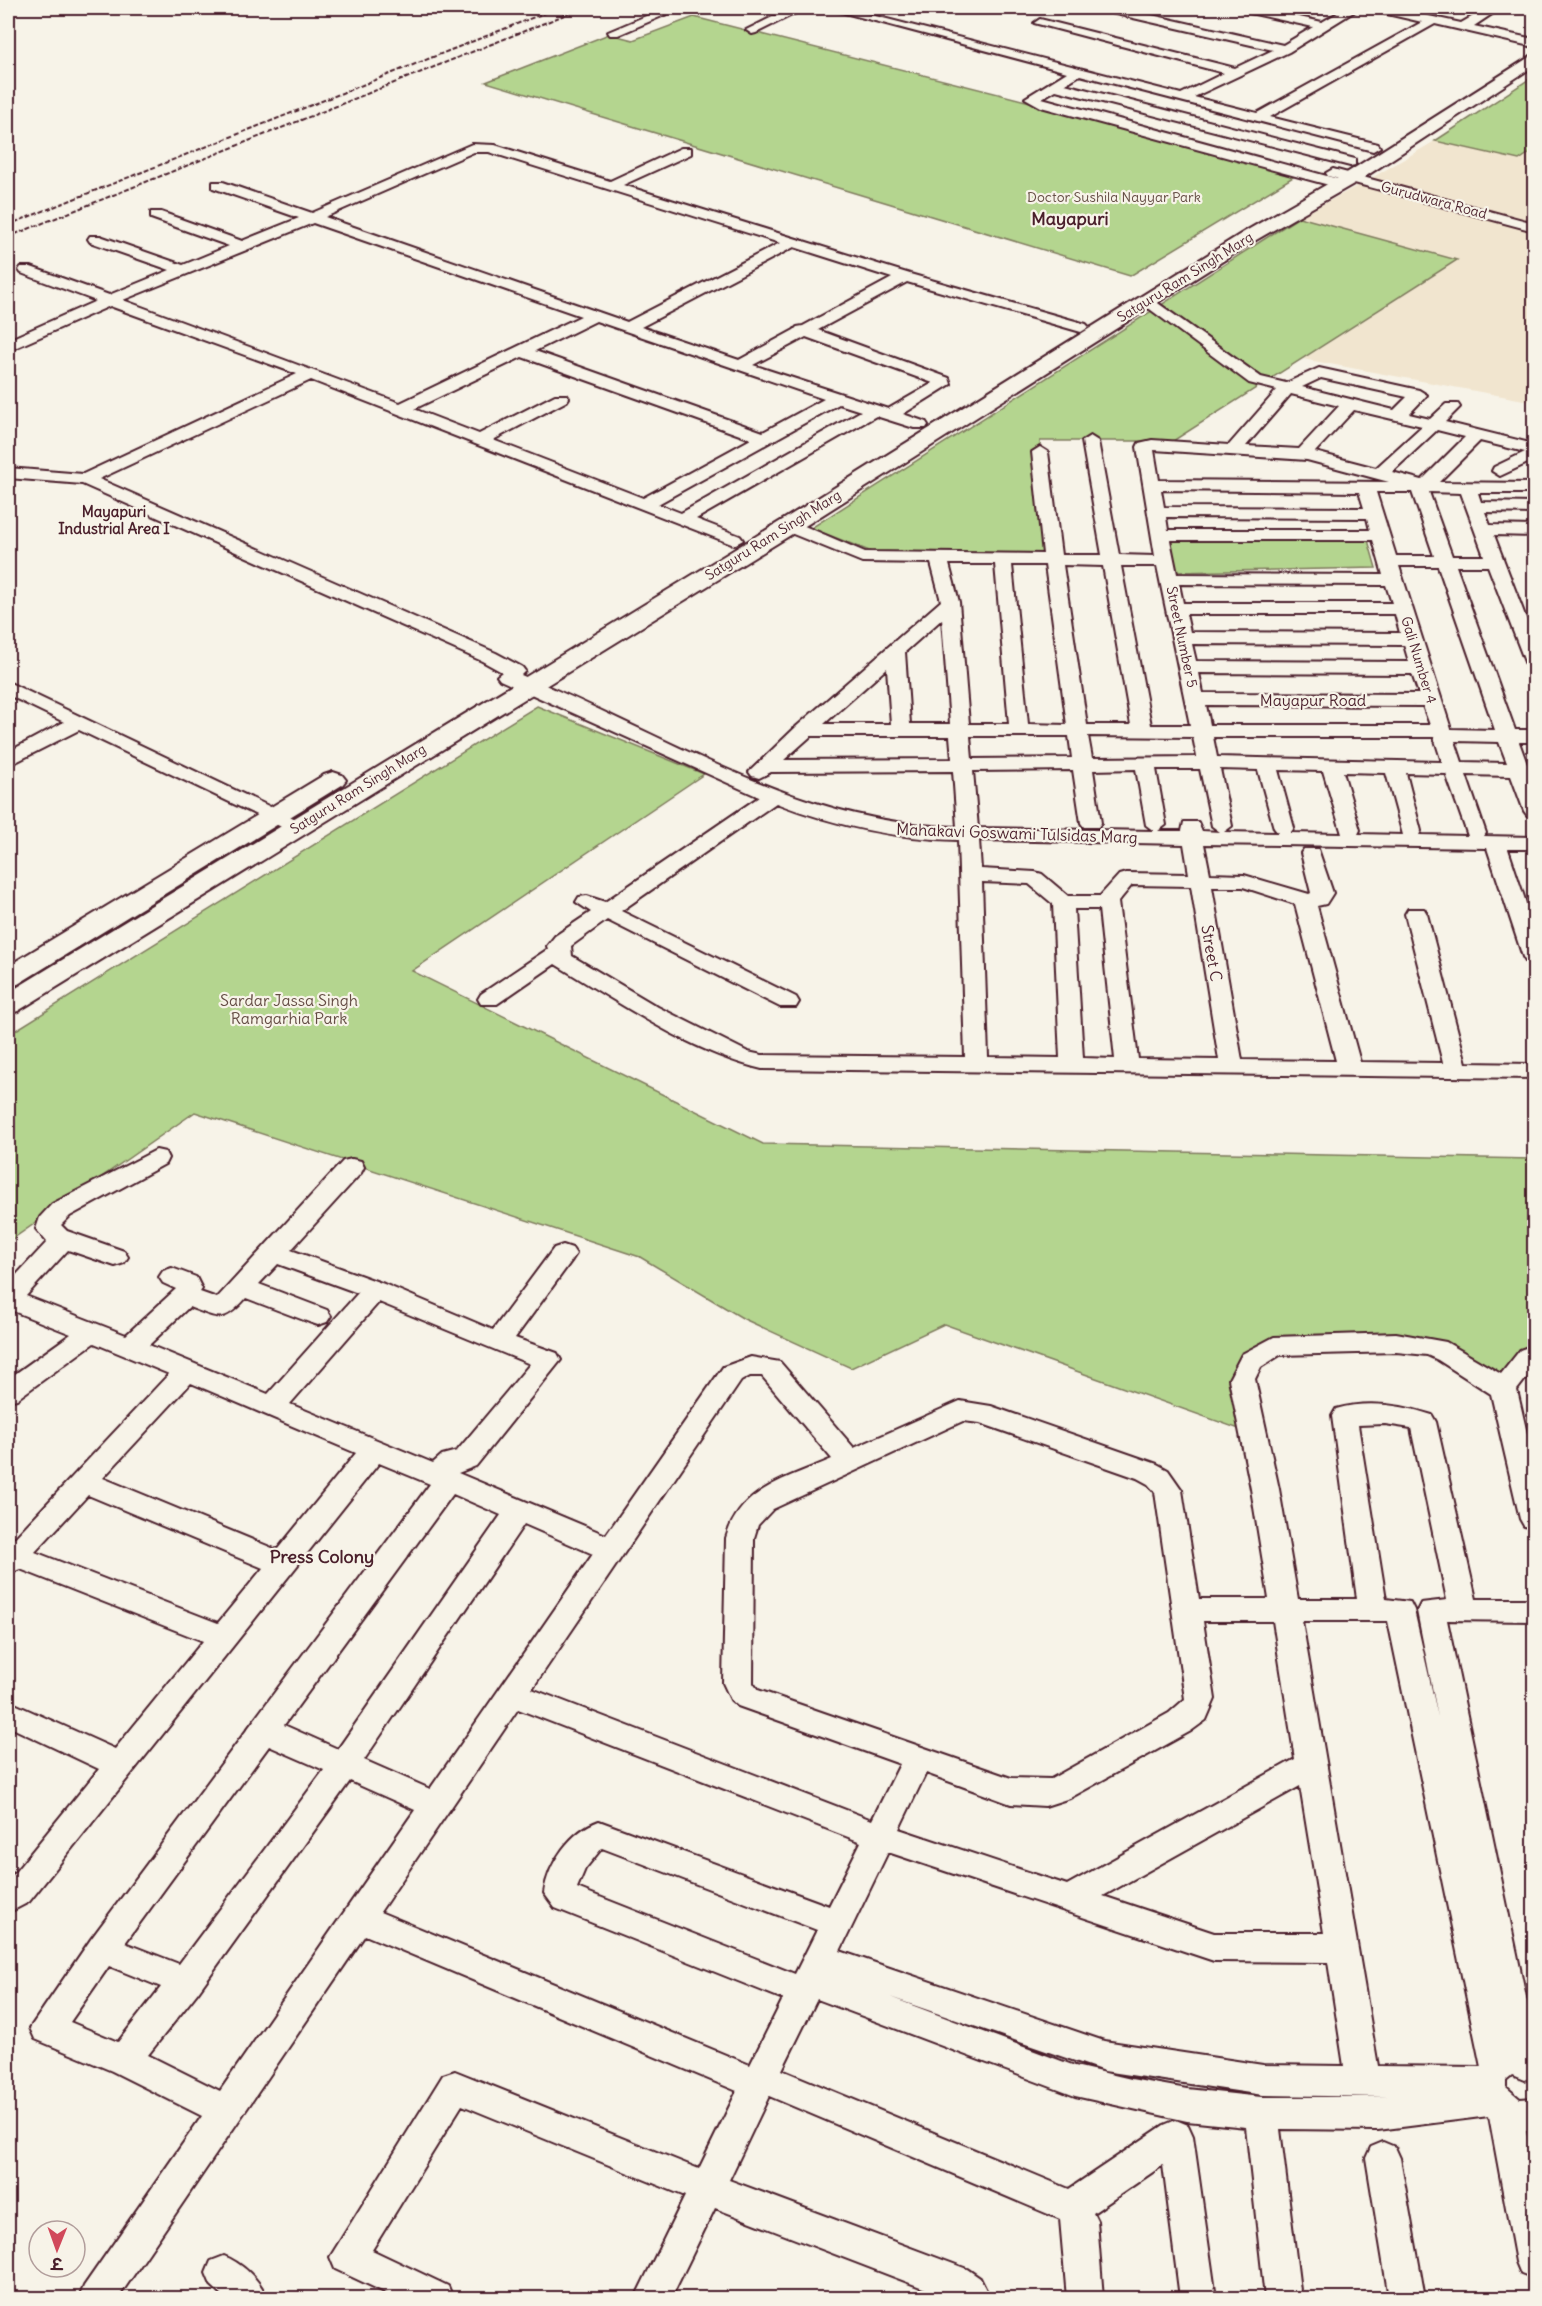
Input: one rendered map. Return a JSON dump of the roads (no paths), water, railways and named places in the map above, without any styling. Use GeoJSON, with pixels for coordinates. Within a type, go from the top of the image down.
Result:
{"type":"FeatureCollection","features":[{"type":"Feature","properties":{"kind":"main road","name":"Satguru Ram Singh Marg"},"geometry":{"type":"LineString","coordinates":[[521,675],[789,526],[1250,236],[1339,175],[1373,147],[1534,46]]}},
{"type":"Feature","properties":{"kind":"main road","name":"Satguru Ram Singh Marg"},"geometry":{"type":"LineString","coordinates":[[8,1005],[285,821],[734,540],[920,425],[1027,363],[1081,327],[1534,60]]}},
{"type":"Feature","properties":{"kind":"main road","name":"Satguru Ram Singh Marg"},"geometry":{"type":"LineString","coordinates":[[8,978],[285,821]]}},
{"type":"Feature","properties":{"kind":"street"},"geometry":{"type":"LineString","coordinates":[[614,32],[675,8]]}},
{"type":"Feature","properties":{"kind":"street"},"geometry":{"type":"LineString","coordinates":[[752,30],[800,8]]}},
{"type":"Feature","properties":{"kind":"street"},"geometry":{"type":"LineString","coordinates":[[832,8],[1373,147]]}},
{"type":"Feature","properties":{"kind":"street"},"geometry":{"type":"LineString","coordinates":[[1107,8],[1285,49]]}},
{"type":"Feature","properties":{"kind":"street"},"geometry":{"type":"LineString","coordinates":[[1245,8],[1324,26]]}},
{"type":"Feature","properties":{"kind":"street"},"geometry":{"type":"LineString","coordinates":[[1182,98],[1285,49],[1354,8]]}},
{"type":"Feature","properties":{"kind":"street"},"geometry":{"type":"LineString","coordinates":[[1378,8],[1534,46]]}},
{"type":"Feature","properties":{"kind":"street"},"geometry":{"type":"LineString","coordinates":[[1463,27],[1495,8]]}},
{"type":"Feature","properties":{"kind":"street"},"geometry":{"type":"LineString","coordinates":[[1258,118],[1434,20]]}},
{"type":"Feature","properties":{"kind":"street"},"geometry":{"type":"LineString","coordinates":[[1040,23],[1236,72]]}},
{"type":"Feature","properties":{"kind":"street"},"geometry":{"type":"LineString","coordinates":[[1078,71],[1032,98],[1067,110],[1339,175]]}},
{"type":"Feature","properties":{"kind":"street"},"geometry":{"type":"LineString","coordinates":[[1053,86],[1339,175]]}},
{"type":"Feature","properties":{"kind":"street"},"geometry":{"type":"LineString","coordinates":[[8,346],[110,300],[314,217],[472,148],[490,148],[791,243],[1081,327]]}},
{"type":"Feature","properties":{"kind":"street"},"geometry":{"type":"LineString","coordinates":[[612,185],[686,151]]}},
{"type":"Feature","properties":{"kind":"street","name":"Gurudwara Road"},"geometry":{"type":"LineString","coordinates":[[1339,175],[1534,227]]}},
{"type":"Feature","properties":{"kind":"street"},"geometry":{"type":"LineString","coordinates":[[218,185],[740,366],[920,425]]}},
{"type":"Feature","properties":{"kind":"street"},"geometry":{"type":"LineString","coordinates":[[156,215],[242,246]]}},
{"type":"Feature","properties":{"kind":"street"},"geometry":{"type":"LineString","coordinates":[[95,239],[183,270]]}},
{"type":"Feature","properties":{"kind":"street"},"geometry":{"type":"LineString","coordinates":[[629,327],[791,243]]}},
{"type":"Feature","properties":{"kind":"street"},"geometry":{"type":"LineString","coordinates":[[26,270],[311,374],[734,540]]}},
{"type":"Feature","properties":{"kind":"street"},"geometry":{"type":"LineString","coordinates":[[740,366],[802,330],[905,277]]}},
{"type":"Feature","properties":{"kind":"street"},"geometry":{"type":"LineString","coordinates":[[1148,301],[1255,380],[1534,449]]}},
{"type":"Feature","properties":{"kind":"street"},"geometry":{"type":"LineString","coordinates":[[401,409],[594,316]]}},
{"type":"Feature","properties":{"kind":"street"},"geometry":{"type":"LineString","coordinates":[[682,520],[882,413],[943,384],[943,381],[802,330]]}},
{"type":"Feature","properties":{"kind":"street"},"geometry":{"type":"LineString","coordinates":[[520,351],[764,438]]}},
{"type":"Feature","properties":{"kind":"street"},"geometry":{"type":"LineString","coordinates":[[1233,450],[1288,388],[1319,373],[1419,395],[1398,415]]}},
{"type":"Feature","properties":{"kind":"street"},"geometry":{"type":"LineString","coordinates":[[85,479],[311,374]]}},
{"type":"Feature","properties":{"kind":"street"},"geometry":{"type":"LineString","coordinates":[[1307,455],[1306,452],[1350,404],[1372,385]]}},
{"type":"Feature","properties":{"kind":"street"},"geometry":{"type":"LineString","coordinates":[[478,441],[561,398]]}},
{"type":"Feature","properties":{"kind":"street"},"geometry":{"type":"LineString","coordinates":[[644,505],[837,398]]}},
{"type":"Feature","properties":{"kind":"street"},"geometry":{"type":"LineString","coordinates":[[1380,474],[1452,407]]}},
{"type":"Feature","properties":{"kind":"street"},"geometry":{"type":"LineString","coordinates":[[1421,486],[1477,435]]}},
{"type":"Feature","properties":{"kind":"street"},"geometry":{"type":"LineString","coordinates":[[1090,441],[1142,731]]}},
{"type":"Feature","properties":{"kind":"street","name":"Street Number 5"},"geometry":{"type":"LineString","coordinates":[[1222,826],[1190,667],[1165,561],[1145,447],[1152,445],[1233,450]]}},
{"type":"Feature","properties":{"kind":"street"},"geometry":{"type":"LineString","coordinates":[[1233,450],[1307,455],[1421,486]]}},
{"type":"Feature","properties":{"kind":"street"},"geometry":{"type":"LineString","coordinates":[[1040,452],[1053,560],[1091,823]]}},
{"type":"Feature","properties":{"kind":"street"},"geometry":{"type":"LineString","coordinates":[[1500,471],[1534,454]]}},
{"type":"Feature","properties":{"kind":"street"},"geometry":{"type":"LineString","coordinates":[[8,473],[85,479],[489,657],[521,675]]}},
{"type":"Feature","properties":{"kind":"street"},"geometry":{"type":"LineString","coordinates":[[1153,485],[1534,488]]}},
{"type":"Feature","properties":{"kind":"street","name":"Gali Number 4"},"geometry":{"type":"LineString","coordinates":[[1366,486],[1420,668],[1476,833]]}},
{"type":"Feature","properties":{"kind":"street"},"geometry":{"type":"LineString","coordinates":[[1421,486],[1445,561],[1509,736],[1527,770],[1534,811]]}},
{"type":"Feature","properties":{"kind":"street"},"geometry":{"type":"LineString","coordinates":[[1467,487],[1534,662]]}},
{"type":"Feature","properties":{"kind":"street"},"geometry":{"type":"LineString","coordinates":[[1475,507],[1534,508]]}},
{"type":"Feature","properties":{"kind":"street"},"geometry":{"type":"LineString","coordinates":[[1157,512],[1373,513]]}},
{"type":"Feature","properties":{"kind":"street"},"geometry":{"type":"LineString","coordinates":[[789,526],[852,555],[873,558],[1165,561]]}},
{"type":"Feature","properties":{"kind":"street"},"geometry":{"type":"LineString","coordinates":[[1483,531],[1534,531]]}},
{"type":"Feature","properties":{"kind":"street"},"geometry":{"type":"LineString","coordinates":[[1162,535],[1380,535]]}},
{"type":"Feature","properties":{"kind":"street"},"geometry":{"type":"LineString","coordinates":[[939,559],[950,602],[958,730],[971,875],[978,1064]]}},
{"type":"Feature","properties":{"kind":"street"},"geometry":{"type":"LineString","coordinates":[[1003,559],[1020,731]]}},
{"type":"Feature","properties":{"kind":"street"},"geometry":{"type":"LineString","coordinates":[[1388,561],[1495,561]]}},
{"type":"Feature","properties":{"kind":"street"},"geometry":{"type":"LineString","coordinates":[[1170,579],[1394,580]]}},
{"type":"Feature","properties":{"kind":"street"},"geometry":{"type":"LineString","coordinates":[[761,770],[950,602]]}},
{"type":"Feature","properties":{"kind":"street"},"geometry":{"type":"LineString","coordinates":[[1176,608],[1404,609]]}},
{"type":"Feature","properties":{"kind":"street"},"geometry":{"type":"LineString","coordinates":[[1182,638],[1413,639]]}},
{"type":"Feature","properties":{"kind":"street"},"geometry":{"type":"LineString","coordinates":[[895,650],[901,730]]}},
{"type":"Feature","properties":{"kind":"street"},"geometry":{"type":"LineString","coordinates":[[1190,667],[1420,668]]}},
{"type":"Feature","properties":{"kind":"street","name":"Mahakavi Goswami Tulsidas Marg"},"geometry":{"type":"LineString","coordinates":[[521,675],[569,689],[761,770],[813,799],[844,809],[967,834]]}},
{"type":"Feature","properties":{"kind":"street","name":"Mahakavi Goswami Tulsidas Marg"},"geometry":{"type":"LineString","coordinates":[[521,675],[775,795],[826,815],[868,826],[915,833],[967,834],[1091,823],[1156,825],[1193,839],[1371,847],[1534,843]]}},
{"type":"Feature","properties":{"kind":"street"},"geometry":{"type":"LineString","coordinates":[[8,688],[285,821]]}},
{"type":"Feature","properties":{"kind":"street","name":"Mayapur Road"},"geometry":{"type":"LineString","coordinates":[[1195,699],[1432,700]]}},
{"type":"Feature","properties":{"kind":"street"},"geometry":{"type":"LineString","coordinates":[[8,760],[79,722]]}},
{"type":"Feature","properties":{"kind":"street"},"geometry":{"type":"LineString","coordinates":[[804,730],[1202,730],[1534,736]]}},
{"type":"Feature","properties":{"kind":"street"},"geometry":{"type":"LineString","coordinates":[[761,770],[1083,763],[1209,763],[1527,770]]}},
{"type":"Feature","properties":{"kind":"street"},"geometry":{"type":"LineString","coordinates":[[1145,763],[1156,825]]}},
{"type":"Feature","properties":{"kind":"street"},"geometry":{"type":"LineString","coordinates":[[1266,764],[1284,828]]}},
{"type":"Feature","properties":{"kind":"street"},"geometry":{"type":"LineString","coordinates":[[1331,765],[1350,830]]}},
{"type":"Feature","properties":{"kind":"street"},"geometry":{"type":"LineString","coordinates":[[1394,767],[1411,831]]}},
{"type":"Feature","properties":{"kind":"street"},"geometry":{"type":"LineString","coordinates":[[775,795],[597,906],[558,946],[562,959],[650,1012],[751,1060],[1534,1071]]}},
{"type":"Feature","properties":{"kind":"street","name":"Mahakavi Goswami Tulsidas Marg"},"geometry":{"type":"LineString","coordinates":[[1193,839],[1222,826],[1534,834]]}},
{"type":"Feature","properties":{"kind":"street"},"geometry":{"type":"LineString","coordinates":[[967,834],[1193,839],[1311,853],[1371,847],[1438,855]]}},
{"type":"Feature","properties":{"kind":"street","name":"Street C"},"geometry":{"type":"LineString","coordinates":[[1193,839],[1232,1068]]}},
{"type":"Feature","properties":{"kind":"street"},"geometry":{"type":"LineString","coordinates":[[1495,843],[1534,957]]}},
{"type":"Feature","properties":{"kind":"street"},"geometry":{"type":"LineString","coordinates":[[1305,901],[1318,899],[1322,893],[1311,853]]}},
{"type":"Feature","properties":{"kind":"street"},"geometry":{"type":"LineString","coordinates":[[971,875],[1035,878],[1065,904],[1106,903],[1126,879],[1200,880],[1255,884],[1300,897],[1305,901],[1350,1069]]}},
{"type":"Feature","properties":{"kind":"street"},"geometry":{"type":"LineString","coordinates":[[1106,903],[1109,905],[1127,1066]]}},
{"type":"Feature","properties":{"kind":"street"},"geometry":{"type":"LineString","coordinates":[[1065,904],[1072,1065]]}},
{"type":"Feature","properties":{"kind":"street"},"geometry":{"type":"LineString","coordinates":[[597,906],[788,1002]]}},
{"type":"Feature","properties":{"kind":"street"},"geometry":{"type":"LineString","coordinates":[[1416,914],[1456,1070]]}},
{"type":"Feature","properties":{"kind":"street"},"geometry":{"type":"LineString","coordinates":[[489,999],[517,976],[558,952]]}},
{"type":"Feature","properties":{"kind":"street"},"geometry":{"type":"LineString","coordinates":[[115,1257],[64,1239],[53,1234],[48,1228],[54,1216],[156,1158]]}},
{"type":"Feature","properties":{"kind":"street"},"geometry":{"type":"LineString","coordinates":[[130,1347],[179,1287],[222,1309],[352,1167]]}},
{"type":"Feature","properties":{"kind":"street"},"geometry":{"type":"LineString","coordinates":[[64,1239],[8,1299],[93,1331],[610,1549]]}},
{"type":"Feature","properties":{"kind":"street"},"geometry":{"type":"LineString","coordinates":[[226,2111],[124,2060],[47,2028],[102,1949],[264,1730],[443,1478],[452,1462],[466,1459],[548,1360],[274,1252]]}},
{"type":"Feature","properties":{"kind":"street"},"geometry":{"type":"LineString","coordinates":[[498,1342],[563,1254]]}},
{"type":"Feature","properties":{"kind":"street"},"geometry":{"type":"LineString","coordinates":[[242,1287],[318,1316]]}},
{"type":"Feature","properties":{"kind":"street"},"geometry":{"type":"LineString","coordinates":[[273,1406],[375,1290]]}},
{"type":"Feature","properties":{"kind":"street"},"geometry":{"type":"LineString","coordinates":[[8,1392],[93,1331]]}},
{"type":"Feature","properties":{"kind":"street"},"geometry":{"type":"LineString","coordinates":[[1363,2080],[1265,1489],[1242,1379],[1251,1361],[1274,1346],[1289,1345],[1426,1346],[1451,1357],[1503,1389],[1534,1519]]}},
{"type":"Feature","properties":{"kind":"street"},"geometry":{"type":"LineString","coordinates":[[1503,1389],[1534,1354]]}},
{"type":"Feature","properties":{"kind":"street"},"geometry":{"type":"LineString","coordinates":[[97,2298],[732,1374],[744,1367],[758,1365],[771,1369],[850,1462]]}},
{"type":"Feature","properties":{"kind":"street"},"geometry":{"type":"LineString","coordinates":[[187,1371],[11,1559],[223,1637]]}},
{"type":"Feature","properties":{"kind":"street"},"geometry":{"type":"LineString","coordinates":[[971,1411],[1147,1471],[1158,1477],[1168,1491],[1188,1610],[1200,1699],[1195,1711],[1180,1722],[1059,1789],[1045,1793],[1011,1791],[917,1760],[748,1698],[741,1692],[738,1683],[740,1538],[744,1522],[763,1502],[950,1415],[971,1411]]}},
{"type":"Feature","properties":{"kind":"street"},"geometry":{"type":"LineString","coordinates":[[1464,1610],[1423,1422],[1412,1417],[1356,1414],[1345,1416],[1345,1425],[1386,1610],[1512,2087]]}},
{"type":"Feature","properties":{"kind":"street"},"geometry":{"type":"LineString","coordinates":[[8,1899],[18,1892],[375,1449]]}},
{"type":"Feature","properties":{"kind":"street"},"geometry":{"type":"LineString","coordinates":[[84,1481],[282,1564]]}},
{"type":"Feature","properties":{"kind":"street"},"geometry":{"type":"LineString","coordinates":[[124,2060],[186,1982],[345,1764],[518,1511]]}},
{"type":"Feature","properties":{"kind":"street"},"geometry":{"type":"LineString","coordinates":[[1188,1610],[1534,1610]]}},
{"type":"Feature","properties":{"kind":"street"},"geometry":{"type":"LineString","coordinates":[[1431,1611],[1512,2087],[1534,2262]]}},
{"type":"Feature","properties":{"kind":"street"},"geometry":{"type":"LineString","coordinates":[[512,1694],[880,1836],[1214,1947],[1260,1949],[1342,1947]]}},
{"type":"Feature","properties":{"kind":"street"},"geometry":{"type":"LineString","coordinates":[[8,1713],[120,1765]]}},
{"type":"Feature","properties":{"kind":"street"},"geometry":{"type":"LineString","coordinates":[[264,1730],[436,1805]]}},
{"type":"Feature","properties":{"kind":"street"},"geometry":{"type":"LineString","coordinates":[[652,2298],[708,2189],[917,1760]]}},
{"type":"Feature","properties":{"kind":"street"},"geometry":{"type":"LineString","coordinates":[[1068,1900],[1311,1765]]}},
{"type":"Feature","properties":{"kind":"street"},"geometry":{"type":"LineString","coordinates":[[837,1923],[599,1834],[587,1840],[562,1881],[560,1893],[566,1898],[810,1977],[1104,2056],[1163,2067],[1263,2080],[1363,2080],[1512,2087]]}},
{"type":"Feature","properties":{"kind":"street"},"geometry":{"type":"LineString","coordinates":[[360,1918],[1072,2207],[1079,2221],[1085,2298]]}},
{"type":"Feature","properties":{"kind":"street"},"geometry":{"type":"LineString","coordinates":[[102,1949],[186,1982]]}},
{"type":"Feature","properties":{"kind":"street"},"geometry":{"type":"LineString","coordinates":[[810,1977],[1075,2081],[1131,2095],[1261,2114],[1378,2114],[1512,2087]]}},
{"type":"Feature","properties":{"kind":"street"},"geometry":{"type":"LineString","coordinates":[[435,2298],[348,2257],[455,2086],[708,2189],[954,2281],[967,2290],[972,2298]]}},
{"type":"Feature","properties":{"kind":"street"},"geometry":{"type":"LineString","coordinates":[[1261,2114],[1283,2298]]}},
{"type":"Feature","properties":{"kind":"street"},"geometry":{"type":"LineString","coordinates":[[1072,2207],[1176,2136],[1198,2298]]}},
{"type":"Feature","properties":{"kind":"street"},"geometry":{"type":"LineString","coordinates":[[1383,2157],[1407,2298]]}},
{"type":"Feature","properties":{"kind":"street"},"geometry":{"type":"LineString","coordinates":[[224,2274],[249,2298]]}},
{"type":"Feature","properties":{"kind":"railway"},"geometry":{"type":"LineString","coordinates":[[8,237],[582,8]]}},
{"type":"Feature","properties":{"kind":"railway"},"geometry":{"type":"LineString","coordinates":[[8,225],[552,10]]}},
{"type":"Feature","properties":{"kind":"district","name":"Mayapuri"},"geometry":{"type":"Point","coordinates":[1070,219]}},
{"type":"Feature","properties":{"kind":"district","name":"Mayapuri Industrial Area I"},"geometry":{"type":"Point","coordinates":[114,520]}},
{"type":"Feature","properties":{"kind":"district","name":"Press Colony"},"geometry":{"type":"Point","coordinates":[322,1557]}},
{"type":"Feature","properties":{"kind":"park label","name":"Doctor Sushila Nayyar Park"},"geometry":{"type":"Point","coordinates":[1114,197]}},
{"type":"Feature","properties":{"kind":"park label","name":"Sardar Jassa Singh Ramgarhia Park"},"geometry":{"type":"Point","coordinates":[289,1009]}}]}
